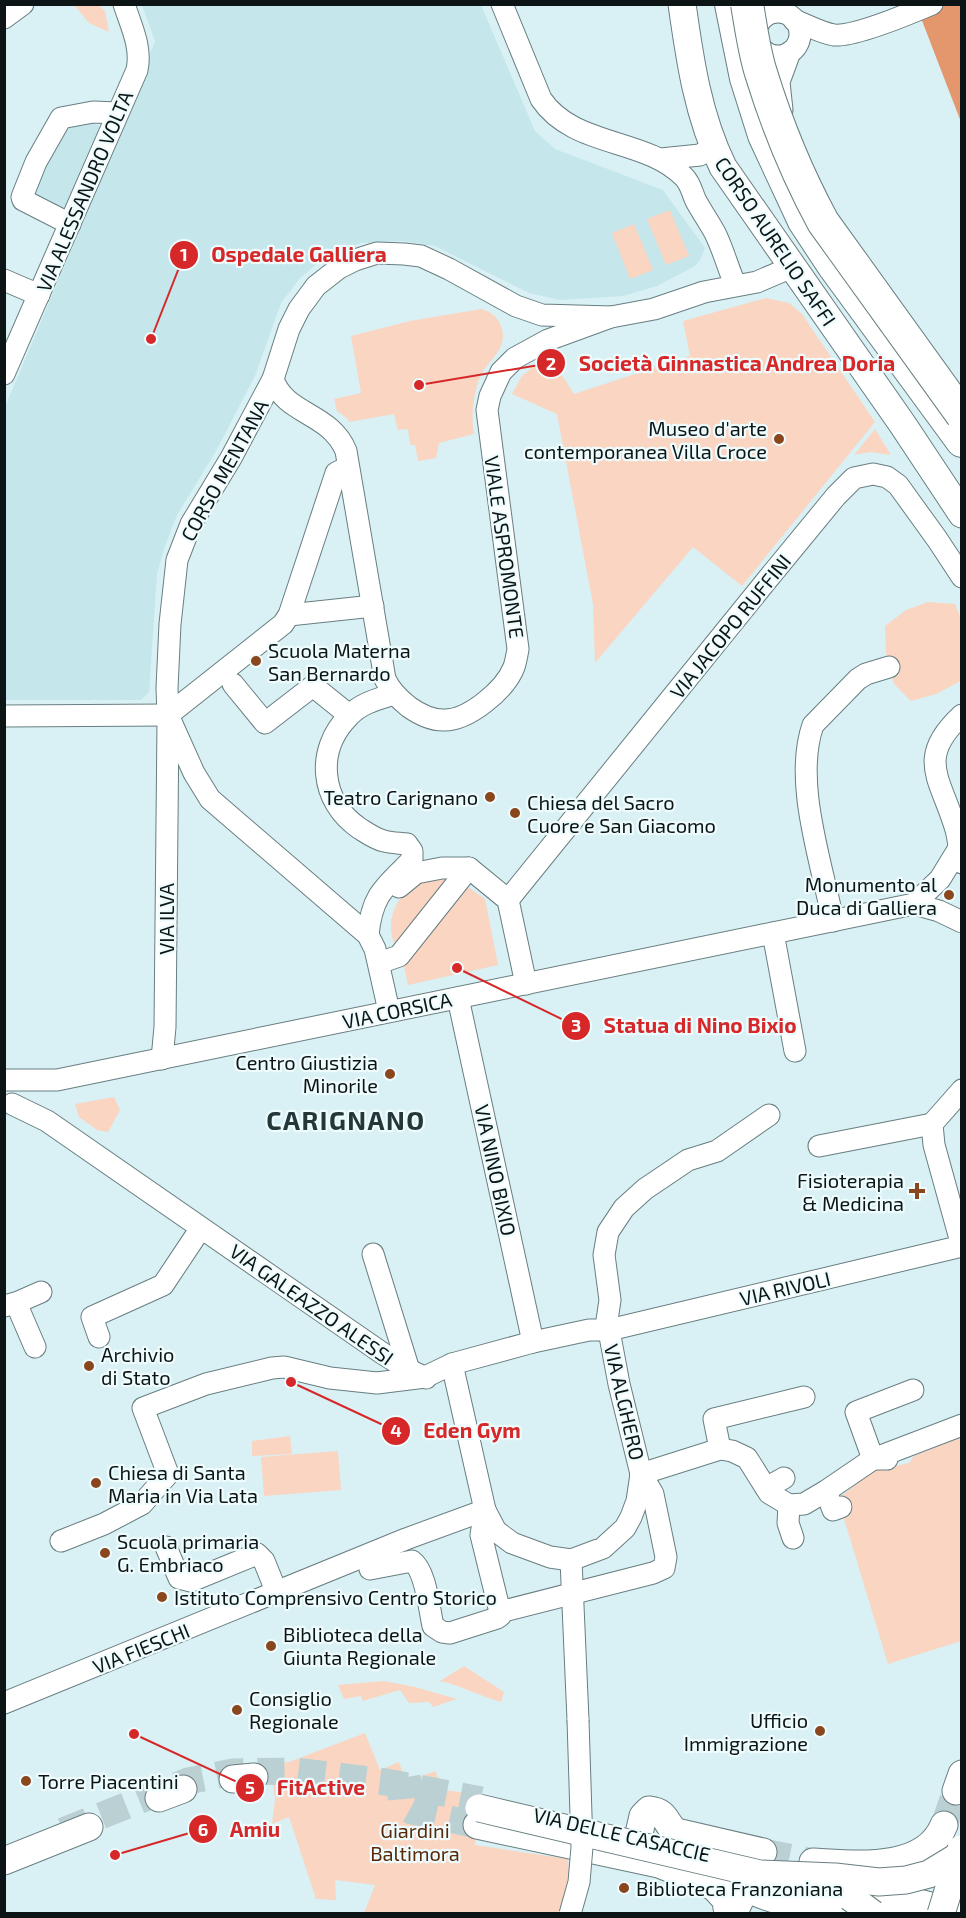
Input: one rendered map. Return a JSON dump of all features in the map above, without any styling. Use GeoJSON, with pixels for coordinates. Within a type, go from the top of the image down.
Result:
{"type":"FeatureCollection","features":[{"type":"Feature","properties":{"kind":"highway"},"geometry":{"type":"LineString","coordinates":[[731,4],[746,78],[764,135],[804,220],[833,266],[962,441]]}},
{"type":"Feature","properties":{"kind":"highway"},"geometry":{"type":"LineString","coordinates":[[747,4],[760,70],[790,156],[823,222],[962,416]]}},
{"type":"Feature","properties":{"kind":"highway"},"geometry":{"type":"LineString","coordinates":[[762,1865],[880,1875],[896,1874],[914,1871],[944,1859],[956,1840]]}},
{"type":"Feature","properties":{"kind":"highway"},"geometry":{"type":"LineString","coordinates":[[689,1846],[717,1874],[770,1895],[813,1906],[887,1914]]}},
{"type":"Feature","properties":{"kind":"highway"},"geometry":{"type":"LineString","coordinates":[[762,1865],[865,1902],[951,1914]]}},
{"type":"Feature","properties":{"kind":"main road","name":"CORSO AURELIO SAFFI"},"geometry":{"type":"LineString","coordinates":[[682,4],[691,70],[707,151],[723,168],[903,425],[962,514]]}},
{"type":"Feature","properties":{"kind":"main road"},"geometry":{"type":"LineString","coordinates":[[659,1864],[640,1838],[643,1816],[649,1810],[662,1813],[672,1829],[689,1846]]}},
{"type":"Feature","properties":{"kind":"main road"},"geometry":{"type":"LineString","coordinates":[[479,1813],[689,1846],[762,1865],[879,1882],[906,1880],[929,1874],[962,1854]]}},
{"type":"Feature","properties":{"kind":"main road"},"geometry":{"type":"LineString","coordinates":[[479,1813],[659,1864],[728,1903],[794,1914]]}},
{"type":"Feature","properties":{"kind":"main road","name":"VIA DELLE CASACCIE"},"geometry":{"type":"LineString","coordinates":[[479,1813],[640,1838],[762,1865]]}},
{"type":"Feature","properties":{"kind":"main road"},"geometry":{"type":"LineString","coordinates":[[4,1862],[89,1827]]}},
{"type":"Feature","properties":{"kind":"main road"},"geometry":{"type":"LineString","coordinates":[[813,1862],[877,1863],[910,1857],[937,1839],[956,1840],[941,1914]]}},
{"type":"Feature","properties":{"kind":"street"},"geometry":{"type":"LineString","coordinates":[[4,18],[23,4]]}},
{"type":"Feature","properties":{"kind":"street","name":"VIA ALESSANDRO VOLTA"},"geometry":{"type":"LineString","coordinates":[[4,374],[137,70],[139,58],[135,35],[124,4]]}},
{"type":"Feature","properties":{"kind":"street"},"geometry":{"type":"LineString","coordinates":[[502,4],[541,99],[549,111],[571,126],[660,159],[684,177],[715,234],[735,285]]}},
{"type":"Feature","properties":{"kind":"street"},"geometry":{"type":"LineString","coordinates":[[738,4],[747,46],[763,77],[783,163],[787,169],[795,173]]}},
{"type":"Feature","properties":{"kind":"street"},"geometry":{"type":"LineString","coordinates":[[932,4],[894,20],[841,35],[825,33],[787,13],[774,12],[759,22],[756,29],[757,40],[775,69],[779,82],[787,142],[795,173],[806,198],[844,262],[962,423]]}},
{"type":"Feature","properties":{"kind":"street"},"geometry":{"type":"LineString","coordinates":[[779,82],[800,33],[787,13]]}},
{"type":"Feature","properties":{"kind":"street"},"geometry":{"type":"LineString","coordinates":[[765,52],[776,56],[825,33]]}},
{"type":"Feature","properties":{"kind":"street"},"geometry":{"type":"LineString","coordinates":[[70,224],[23,200],[22,197],[36,162],[60,118],[93,112],[117,113]]}},
{"type":"Feature","properties":{"kind":"street"},"geometry":{"type":"LineString","coordinates":[[660,159],[707,151]]}},
{"type":"Feature","properties":{"kind":"street"},"geometry":{"type":"LineString","coordinates":[[690,185],[692,171],[707,151]]}},
{"type":"Feature","properties":{"kind":"street","name":"CORSO MENTANA"},"geometry":{"type":"LineString","coordinates":[[374,949],[210,799],[190,762],[168,715],[166,688],[177,560],[191,524],[231,458],[273,379],[289,329],[316,286],[339,268],[377,253],[421,256],[516,306],[542,315],[611,317]]}},
{"type":"Feature","properties":{"kind":"street","name":"CORSO MENTANA"},"geometry":{"type":"LineString","coordinates":[[548,340],[611,317],[654,309],[704,291],[758,282],[792,267]]}},
{"type":"Feature","properties":{"kind":"street"},"geometry":{"type":"LineString","coordinates":[[4,280],[39,295]]}},
{"type":"Feature","properties":{"kind":"street"},"geometry":{"type":"LineString","coordinates":[[542,315],[549,322],[548,340]]}},
{"type":"Feature","properties":{"kind":"street","name":"VIALE ASPROMONTE"},"geometry":{"type":"LineString","coordinates":[[273,379],[280,394],[334,430],[342,440],[346,451],[342,470],[369,610],[388,687],[421,714],[431,719],[451,719],[460,717],[487,701],[498,691],[514,667],[518,649],[487,410],[490,396],[501,372],[515,358],[548,340]]}},
{"type":"Feature","properties":{"kind":"street"},"geometry":{"type":"LineString","coordinates":[[4,716],[168,715],[286,620],[342,470]]}},
{"type":"Feature","properties":{"kind":"street","name":"VIA JACOPO RUFFINI"},"geometry":{"type":"LineString","coordinates":[[508,900],[748,602],[836,496],[854,478],[873,474],[887,477],[898,485],[962,577]]}},
{"type":"Feature","properties":{"kind":"street"},"geometry":{"type":"LineString","coordinates":[[286,620],[369,610]]}},
{"type":"Feature","properties":{"kind":"street"},"geometry":{"type":"LineString","coordinates":[[833,921],[807,797],[806,773],[810,732],[813,725],[858,679],[889,667]]}},
{"type":"Feature","properties":{"kind":"street"},"geometry":{"type":"LineString","coordinates":[[233,684],[265,723],[313,686],[349,715]]}},
{"type":"Feature","properties":{"kind":"street"},"geometry":{"type":"LineString","coordinates":[[389,1011],[374,949],[370,914],[390,880],[412,860],[412,851],[407,844],[378,839],[342,814],[330,793],[326,766],[331,740],[349,715],[362,705],[394,693]]}},
{"type":"Feature","properties":{"kind":"street","name":"VIA ILVA"},"geometry":{"type":"LineString","coordinates":[[162,1059],[165,1022],[168,715]]}},
{"type":"Feature","properties":{"kind":"street"},"geometry":{"type":"LineString","coordinates":[[914,904],[960,856],[956,831],[934,763],[936,748],[946,729],[962,715]]}},
{"type":"Feature","properties":{"kind":"street"},"geometry":{"type":"LineString","coordinates":[[166,780],[179,766],[190,762]]}},
{"type":"Feature","properties":{"kind":"street"},"geometry":{"type":"LineString","coordinates":[[374,949],[399,956],[469,868]]}},
{"type":"Feature","properties":{"kind":"street"},"geometry":{"type":"LineString","coordinates":[[374,949],[375,930],[393,895],[406,879],[428,870],[469,868],[508,900],[526,984]]}},
{"type":"Feature","properties":{"kind":"street","name":"VIA CORSICA"},"geometry":{"type":"LineString","coordinates":[[57,1080],[914,904],[939,911],[962,922]]}},
{"type":"Feature","properties":{"kind":"street"},"geometry":{"type":"LineString","coordinates":[[772,933],[795,1051]]}},
{"type":"Feature","properties":{"kind":"street","name":"VIA NINO BIXIO"},"geometry":{"type":"LineString","coordinates":[[458,998],[533,1342]]}},
{"type":"Feature","properties":{"kind":"street"},"geometry":{"type":"LineString","coordinates":[[4,1080],[57,1080]]}},
{"type":"Feature","properties":{"kind":"street"},"geometry":{"type":"LineString","coordinates":[[8,1104],[57,1080]]}},
{"type":"Feature","properties":{"kind":"street"},"geometry":{"type":"LineString","coordinates":[[819,1146],[932,1124],[962,1090]]}},
{"type":"Feature","properties":{"kind":"street","name":"VIA GALEAZZO ALESSI"},"geometry":{"type":"LineString","coordinates":[[8,1104],[47,1121],[417,1374],[458,1392]]}},
{"type":"Feature","properties":{"kind":"street","name":"VIA ALGHERO"},"geometry":{"type":"LineString","coordinates":[[641,1474],[607,1320],[610,1300],[604,1255],[608,1232],[624,1208],[645,1189],[688,1160],[717,1151],[769,1115]]}},
{"type":"Feature","properties":{"kind":"street"},"geometry":{"type":"LineString","coordinates":[[932,1124],[934,1144],[962,1246]]}},
{"type":"Feature","properties":{"kind":"street"},"geometry":{"type":"LineString","coordinates":[[99,1337],[92,1317],[163,1285],[201,1228]]}},
{"type":"Feature","properties":{"kind":"street","name":"VIA RIVOLI"},"geometry":{"type":"LineString","coordinates":[[417,1374],[533,1342],[589,1330],[609,1330],[962,1246]]}},
{"type":"Feature","properties":{"kind":"street"},"geometry":{"type":"LineString","coordinates":[[61,1541],[104,1524],[142,1504],[168,1474],[142,1408],[206,1384],[284,1367],[330,1378],[377,1383],[417,1374],[373,1254]]}},
{"type":"Feature","properties":{"kind":"street"},"geometry":{"type":"LineString","coordinates":[[36,1347],[10,1305],[41,1292]]}},
{"type":"Feature","properties":{"kind":"street"},"geometry":{"type":"LineString","coordinates":[[452,1364],[485,1510],[496,1531],[512,1544],[550,1557],[572,1560],[603,1548],[625,1528],[631,1517],[637,1501],[641,1474]]}},
{"type":"Feature","properties":{"kind":"street"},"geometry":{"type":"LineString","coordinates":[[873,1459],[856,1412],[913,1390]]}},
{"type":"Feature","properties":{"kind":"street"},"geometry":{"type":"LineString","coordinates":[[720,1449],[714,1419],[804,1397]]}},
{"type":"Feature","properties":{"kind":"street"},"geometry":{"type":"LineString","coordinates":[[641,1474],[720,1449],[732,1450],[747,1458],[775,1483],[769,1493],[789,1505],[804,1504],[873,1459],[962,1425]]}},
{"type":"Feature","properties":{"kind":"street"},"geometry":{"type":"LineString","coordinates":[[873,1459],[906,1459]]}},
{"type":"Feature","properties":{"kind":"street"},"geometry":{"type":"LineString","coordinates":[[500,1612],[653,1573],[664,1568],[666,1557],[653,1494],[641,1474]]}},
{"type":"Feature","properties":{"kind":"street"},"geometry":{"type":"LineString","coordinates":[[826,1491],[833,1510],[841,1507]]}},
{"type":"Feature","properties":{"kind":"street"},"geometry":{"type":"LineString","coordinates":[[789,1505],[788,1523],[793,1538]]}},
{"type":"Feature","properties":{"kind":"street"},"geometry":{"type":"LineString","coordinates":[[370,1569],[412,1561],[417,1565],[422,1575],[433,1626],[442,1632],[450,1633],[497,1618],[500,1612],[481,1535],[485,1510]]}},
{"type":"Feature","properties":{"kind":"street","name":"VIA FIESCHI"},"geometry":{"type":"LineString","coordinates":[[4,1703],[406,1539],[485,1510]]}},
{"type":"Feature","properties":{"kind":"street"},"geometry":{"type":"LineString","coordinates":[[166,1547],[179,1578],[191,1581],[257,1554],[264,1561],[277,1593]]}},
{"type":"Feature","properties":{"kind":"street"},"geometry":{"type":"LineString","coordinates":[[570,1914],[579,1882],[582,1847],[572,1560]]}},
{"type":"Feature","properties":{"kind":"shaded area"},"geometry":{"type":"Polygon","coordinates":[[[142,5],[481,5],[535,131],[555,149],[663,190],[705,248],[695,266],[657,286],[623,296],[560,300],[529,293],[435,246],[402,241],[361,243],[324,258],[300,278],[281,303],[255,376],[216,451],[177,515],[157,574],[149,692],[141,700],[5,700],[5,407],[84,220],[30,194],[64,112],[118,133],[155,41],[142,5]]]}},
{"type":"Feature","properties":{"kind":"shaded area"},"geometry":{"type":"Polygon","coordinates":[[[916,5],[961,5],[961,122],[916,5]]]}},
{"type":"Feature","properties":{"kind":"green space"},"geometry":{"type":"Polygon","coordinates":[[[74,5],[98,5],[105,11],[109,32],[89,23],[74,5]]]}},
{"type":"Feature","properties":{"kind":"green space"},"geometry":{"type":"Polygon","coordinates":[[[670,210],[689,256],[666,265],[647,219],[670,210]]]}},
{"type":"Feature","properties":{"kind":"green space"},"geometry":{"type":"Polygon","coordinates":[[[634,224],[653,270],[630,279],[612,233],[634,224]]]}},
{"type":"Feature","properties":{"kind":"green space"},"geometry":{"type":"Polygon","coordinates":[[[766,298],[789,303],[802,314],[875,422],[742,586],[693,547],[595,663],[593,604],[557,414],[512,394],[522,376],[535,365],[560,372],[574,394],[690,356],[683,321],[766,298]]]}},
{"type":"Feature","properties":{"kind":"green space"},"geometry":{"type":"Polygon","coordinates":[[[481,309],[496,317],[503,334],[500,348],[479,379],[474,400],[474,434],[439,443],[436,458],[418,461],[415,445],[410,445],[408,429],[398,430],[394,414],[349,422],[337,411],[334,399],[361,393],[351,336],[410,321],[481,309]]]}},
{"type":"Feature","properties":{"kind":"green space"},"geometry":{"type":"Polygon","coordinates":[[[875,429],[891,455],[870,452],[854,455],[875,429]]]}},
{"type":"Feature","properties":{"kind":"green space"},"geometry":{"type":"Polygon","coordinates":[[[928,602],[955,604],[961,619],[961,681],[936,694],[911,701],[894,684],[886,654],[885,626],[906,610],[928,602]]]}},
{"type":"Feature","properties":{"kind":"green space"},"geometry":{"type":"Polygon","coordinates":[[[452,876],[406,937],[394,943],[392,919],[396,905],[405,893],[421,880],[452,876]]]}},
{"type":"Feature","properties":{"kind":"green space"},"geometry":{"type":"Polygon","coordinates":[[[464,884],[485,899],[498,965],[408,985],[403,962],[464,884]]]}},
{"type":"Feature","properties":{"kind":"green space"},"geometry":{"type":"Polygon","coordinates":[[[114,1097],[120,1110],[108,1132],[97,1130],[79,1117],[75,1104],[114,1097]]]}},
{"type":"Feature","properties":{"kind":"green space"},"geometry":{"type":"Polygon","coordinates":[[[290,1436],[292,1454],[252,1456],[252,1441],[290,1436]]]}},
{"type":"Feature","properties":{"kind":"green space"},"geometry":{"type":"Polygon","coordinates":[[[961,1437],[961,1641],[888,1664],[838,1499],[872,1471],[909,1463],[914,1456],[961,1437]]]}},
{"type":"Feature","properties":{"kind":"green space"},"geometry":{"type":"Polygon","coordinates":[[[338,1451],[341,1490],[264,1496],[261,1457],[338,1451]]]}},
{"type":"Feature","properties":{"kind":"green space"},"geometry":{"type":"Polygon","coordinates":[[[464,1666],[504,1692],[501,1702],[440,1681],[464,1666]]]}},
{"type":"Feature","properties":{"kind":"green space"},"geometry":{"type":"Polygon","coordinates":[[[384,1681],[457,1699],[433,1707],[429,1702],[409,1703],[400,1690],[363,1701],[361,1696],[344,1699],[338,1685],[384,1681]]]}},
{"type":"Feature","properties":{"kind":"green space","name":"Giardini Baltimora"},"geometry":{"type":"Polygon","coordinates":[[[365,1733],[380,1770],[399,1762],[406,1782],[435,1771],[444,1790],[481,1795],[475,1845],[568,1859],[569,1873],[560,1913],[364,1913],[375,1885],[335,1880],[336,1900],[316,1899],[289,1817],[272,1824],[275,1799],[273,1785],[255,1784],[252,1764],[289,1762],[365,1733]]]}},
{"type":"Feature","properties":{"kind":"tunnel"},"geometry":{"type":"LineString","coordinates":[[63,1831],[188,1781],[233,1772],[296,1771],[386,1782],[481,1800]]}},
{"type":"Feature","properties":{"kind":"tunnel"},"geometry":{"type":"LineString","coordinates":[[423,1788],[403,1793],[401,1799],[406,1807],[412,1811],[477,1825]]}},
{"type":"Feature","properties":{"kind":"tunnel"},"geometry":{"type":"LineString","coordinates":[[944,1825],[956,1791]]}},
{"type":"Feature","properties":{"kind":"tunnel"},"geometry":{"type":"LineString","coordinates":[[763,1852],[813,1862]]}},
{"type":"Feature","properties":{"kind":"place","name":"Ospedale Galliera"},"geometry":{"type":"Point","coordinates":[151,339]}},
{"type":"Feature","properties":{"kind":"place","name":"Società Ginnastica Andrea Doria"},"geometry":{"type":"Point","coordinates":[419,385]}},
{"type":"Feature","properties":{"kind":"place","name":"Museo d'arte contemporanea Villa Croce"},"geometry":{"type":"Point","coordinates":[779,439]}},
{"type":"Feature","properties":{"kind":"place","name":"Scuola Materna San Bernardo"},"geometry":{"type":"Point","coordinates":[256,661]}},
{"type":"Feature","properties":{"kind":"place","name":"Teatro Carignano"},"geometry":{"type":"Point","coordinates":[490,797]}},
{"type":"Feature","properties":{"kind":"place","name":"Chiesa del Sacro Cuore e San Giacomo"},"geometry":{"type":"Point","coordinates":[515,813]}},
{"type":"Feature","properties":{"kind":"place","name":"Monumento al Duca di Galliera"},"geometry":{"type":"Point","coordinates":[949,895]}},
{"type":"Feature","properties":{"kind":"place","name":"Statua di Nino Bixio"},"geometry":{"type":"Point","coordinates":[457,968]}},
{"type":"Feature","properties":{"kind":"place","name":"Centro Giustizia Minorile"},"geometry":{"type":"Point","coordinates":[390,1074]}},
{"type":"Feature","properties":{"kind":"place","name":"Fisioterapia & Medicina"},"geometry":{"type":"Point","coordinates":[917,1191]}},
{"type":"Feature","properties":{"kind":"place","name":"Archivio di Stato"},"geometry":{"type":"Point","coordinates":[89,1366]}},
{"type":"Feature","properties":{"kind":"place","name":"Eden Gym"},"geometry":{"type":"Point","coordinates":[291,1382]}},
{"type":"Feature","properties":{"kind":"place","name":"Chiesa di Santa Maria in Via Lata"},"geometry":{"type":"Point","coordinates":[96,1483]}},
{"type":"Feature","properties":{"kind":"place","name":"Scuola primaria G. Embriaco"},"geometry":{"type":"Point","coordinates":[105,1553]}},
{"type":"Feature","properties":{"kind":"place","name":"Istituto Comprensivo Centro Storico"},"geometry":{"type":"Point","coordinates":[162,1597]}},
{"type":"Feature","properties":{"kind":"place","name":"Biblioteca della Giunta Regionale"},"geometry":{"type":"Point","coordinates":[271,1646]}},
{"type":"Feature","properties":{"kind":"place","name":"Consiglio Regionale"},"geometry":{"type":"Point","coordinates":[237,1710]}},
{"type":"Feature","properties":{"kind":"place","name":"Ufficio Immigrazione"},"geometry":{"type":"Point","coordinates":[820,1731]}},
{"type":"Feature","properties":{"kind":"place","name":"FitActive"},"geometry":{"type":"Point","coordinates":[134,1734]}},
{"type":"Feature","properties":{"kind":"place","name":"Torre Piacentini"},"geometry":{"type":"Point","coordinates":[26,1781]}},
{"type":"Feature","properties":{"kind":"place","name":"Amiu"},"geometry":{"type":"Point","coordinates":[115,1855]}},
{"type":"Feature","properties":{"kind":"place","name":"Biblioteca Franzoniana"},"geometry":{"type":"Point","coordinates":[624,1888]}},
{"type":"Feature","properties":{"kind":"district","name":"CARIGNANO"},"geometry":{"type":"Point","coordinates":[346,1119]}}]}
